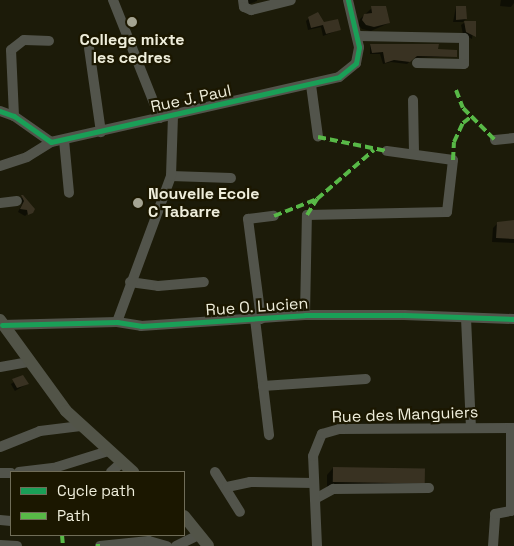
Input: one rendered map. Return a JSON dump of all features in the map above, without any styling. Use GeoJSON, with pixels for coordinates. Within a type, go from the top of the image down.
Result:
{"type":"FeatureCollection","features":[{"type":"Feature","properties":{"kind":"main road"},"geometry":{"type":"LineString","coordinates":[[1,323],[28,362],[81,426],[108,452],[132,471]]}},
{"type":"Feature","properties":{"kind":"main road"},"geometry":{"type":"LineString","coordinates":[[185,517],[208,546]]}},
{"type":"Feature","properties":{"kind":"street"},"geometry":{"type":"LineString","coordinates":[[113,0],[160,118]]}},
{"type":"Feature","properties":{"kind":"street"},"geometry":{"type":"LineString","coordinates":[[243,0],[244,7],[251,10],[291,0]]}},
{"type":"Feature","properties":{"kind":"street","name":"Rue J. Paul"},"geometry":{"type":"LineString","coordinates":[[51,142],[340,78],[351,70],[358,56],[359,36],[348,0]]}},
{"type":"Feature","properties":{"kind":"street"},"geometry":{"type":"LineString","coordinates":[[359,36],[464,38],[464,64],[417,63]]}},
{"type":"Feature","properties":{"kind":"street"},"geometry":{"type":"LineString","coordinates":[[14,116],[11,50],[24,40],[49,41]]}},
{"type":"Feature","properties":{"kind":"street"},"geometry":{"type":"LineString","coordinates":[[89,48],[102,132]]}},
{"type":"Feature","properties":{"kind":"street"},"geometry":{"type":"LineString","coordinates":[[311,85],[318,137]]}},
{"type":"Feature","properties":{"kind":"street"},"geometry":{"type":"LineString","coordinates":[[413,100],[414,154]]}},
{"type":"Feature","properties":{"kind":"street"},"geometry":{"type":"LineString","coordinates":[[0,111],[14,116],[51,142],[27,157],[0,166]]}},
{"type":"Feature","properties":{"kind":"street"},"geometry":{"type":"LineString","coordinates":[[117,322],[130,282],[172,176],[173,115]]}},
{"type":"Feature","properties":{"kind":"street"},"geometry":{"type":"LineString","coordinates":[[494,140],[514,138]]}},
{"type":"Feature","properties":{"kind":"street"},"geometry":{"type":"LineString","coordinates":[[64,140],[69,193]]}},
{"type":"Feature","properties":{"kind":"street"},"geometry":{"type":"LineString","coordinates":[[305,315],[307,215],[447,212],[453,160],[387,151]]}},
{"type":"Feature","properties":{"kind":"street"},"geometry":{"type":"LineString","coordinates":[[172,176],[231,178]]}},
{"type":"Feature","properties":{"kind":"street"},"geometry":{"type":"LineString","coordinates":[[0,203],[17,201]]}},
{"type":"Feature","properties":{"kind":"street"},"geometry":{"type":"LineString","coordinates":[[269,434],[248,219],[274,216]]}},
{"type":"Feature","properties":{"kind":"street"},"geometry":{"type":"LineString","coordinates":[[130,282],[158,286],[204,282]]}},
{"type":"Feature","properties":{"kind":"street","name":"Rue O. Lucien"},"geometry":{"type":"LineString","coordinates":[[1,323],[117,322],[141,326],[305,315],[404,314],[514,319]]}},
{"type":"Feature","properties":{"kind":"street"},"geometry":{"type":"LineString","coordinates":[[466,318],[471,427]]}},
{"type":"Feature","properties":{"kind":"street"},"geometry":{"type":"LineString","coordinates":[[0,367],[28,362]]}},
{"type":"Feature","properties":{"kind":"street"},"geometry":{"type":"LineString","coordinates":[[263,386],[366,379]]}},
{"type":"Feature","properties":{"kind":"street"},"geometry":{"type":"LineString","coordinates":[[0,447],[40,431],[81,426]]}},
{"type":"Feature","properties":{"kind":"street"},"geometry":{"type":"LineString","coordinates":[[493,546],[495,514],[511,511],[512,428]]}},
{"type":"Feature","properties":{"kind":"street","name":"Rue des Manguiers"},"geometry":{"type":"LineString","coordinates":[[317,546],[313,456],[322,434],[339,429],[512,428]]}},
{"type":"Feature","properties":{"kind":"street"},"geometry":{"type":"LineString","coordinates":[[27,471],[57,467],[108,452]]}},
{"type":"Feature","properties":{"kind":"street"},"geometry":{"type":"LineString","coordinates":[[113,471],[121,463]]}},
{"type":"Feature","properties":{"kind":"street"},"geometry":{"type":"LineString","coordinates":[[215,472],[227,487],[240,512]]}},
{"type":"Feature","properties":{"kind":"street"},"geometry":{"type":"LineString","coordinates":[[227,487],[250,482],[314,483]]}},
{"type":"Feature","properties":{"kind":"street"},"geometry":{"type":"LineString","coordinates":[[315,499],[333,489],[430,488]]}},
{"type":"Feature","properties":{"kind":"street"},"geometry":{"type":"LineString","coordinates":[[176,546],[199,535]]}},
{"type":"Feature","properties":{"kind":"street"},"geometry":{"type":"LineString","coordinates":[[100,546],[149,541],[167,546]]}},
{"type":"Feature","properties":{"kind":"street"},"geometry":{"type":"LineString","coordinates":[[0,545],[17,546]]}},
{"type":"Feature","properties":{"kind":"building"},"geometry":{"type":"Polygon","coordinates":[[[371,6],[386,6],[390,23],[374,27],[366,25],[362,20],[364,14],[372,13],[371,6]]]}},
{"type":"Feature","properties":{"kind":"building"},"geometry":{"type":"Polygon","coordinates":[[[456,6],[466,6],[467,19],[456,20],[456,6]]]}},
{"type":"Feature","properties":{"kind":"building"},"geometry":{"type":"Polygon","coordinates":[[[318,12],[324,22],[338,19],[341,30],[326,34],[323,25],[311,28],[308,17],[318,12]]]}},
{"type":"Feature","properties":{"kind":"building"},"geometry":{"type":"Polygon","coordinates":[[[464,21],[476,21],[476,37],[466,32],[464,21]]]}},
{"type":"Feature","properties":{"kind":"building"},"geometry":{"type":"Polygon","coordinates":[[[370,44],[439,44],[438,49],[457,50],[457,57],[417,56],[410,62],[394,60],[385,63],[383,52],[372,53],[370,44]]]}},
{"type":"Feature","properties":{"kind":"building"},"geometry":{"type":"Polygon","coordinates":[[[21,195],[35,209],[33,213],[28,215],[27,210],[20,209],[24,201],[21,195]]]}},
{"type":"Feature","properties":{"kind":"building"},"geometry":{"type":"Polygon","coordinates":[[[514,220],[514,239],[496,238],[497,222],[514,220]]]}},
{"type":"Feature","properties":{"kind":"building"},"geometry":{"type":"Polygon","coordinates":[[[23,375],[29,384],[17,388],[12,379],[23,375]]]}},
{"type":"Feature","properties":{"kind":"building"},"geometry":{"type":"Polygon","coordinates":[[[333,467],[425,469],[425,484],[333,482],[333,467]]]}},
{"type":"Feature","properties":{"kind":"marked path"},"geometry":{"type":"LineString","coordinates":[[456,90],[463,108],[495,140]]}},
{"type":"Feature","properties":{"kind":"marked path"},"geometry":{"type":"LineString","coordinates":[[453,160],[454,142],[463,123],[472,116]]}},
{"type":"Feature","properties":{"kind":"marked path"},"geometry":{"type":"LineString","coordinates":[[318,137],[387,151]]}},
{"type":"Feature","properties":{"kind":"marked path"},"geometry":{"type":"LineString","coordinates":[[307,215],[317,199],[374,150]]}},
{"type":"Feature","properties":{"kind":"marked path"},"geometry":{"type":"LineString","coordinates":[[274,216],[317,199]]}},
{"type":"Feature","properties":{"kind":"marked path"},"geometry":{"type":"LineString","coordinates":[[62,536],[63,546]]}},
{"type":"Feature","properties":{"kind":"cycle path"},"geometry":{"type":"LineString","coordinates":[[0,111],[14,116],[51,142],[339,77],[356,63],[359,47],[348,0]]}},
{"type":"Feature","properties":{"kind":"cycle path"},"geometry":{"type":"LineString","coordinates":[[2,325],[117,322],[141,326],[305,315],[404,315],[514,319]]}},
{"type":"Feature","properties":{"kind":"place","name":"College mixte les cedres"},"geometry":{"type":"Point","coordinates":[132,22]}},
{"type":"Feature","properties":{"kind":"place","name":"Nouvelle Ecole C Tabarre"},"geometry":{"type":"Point","coordinates":[138,203]}}]}
